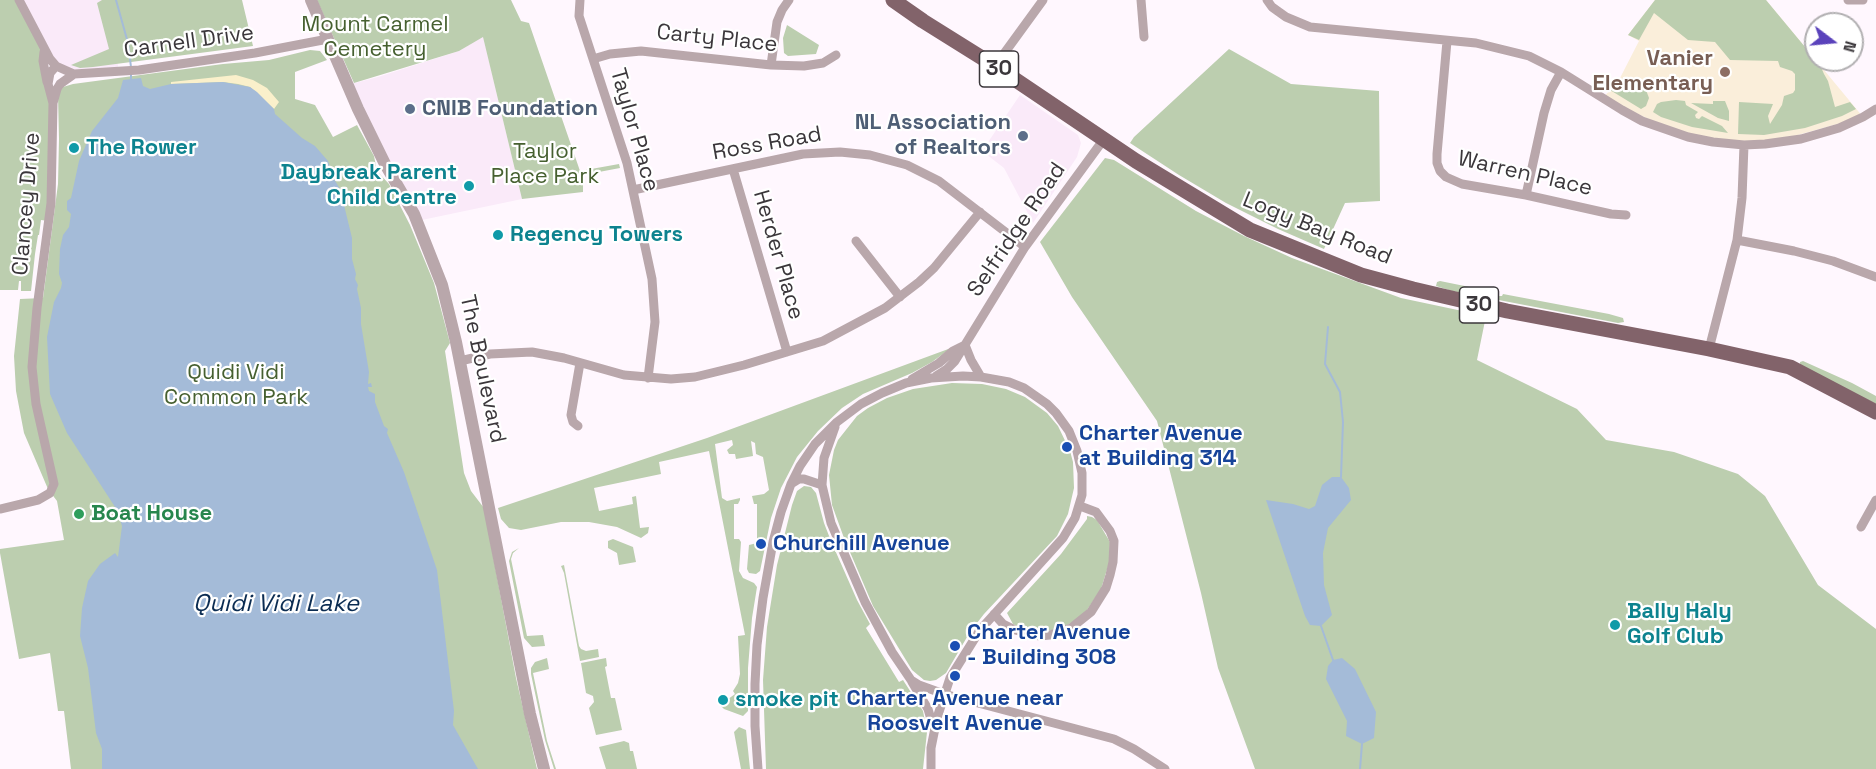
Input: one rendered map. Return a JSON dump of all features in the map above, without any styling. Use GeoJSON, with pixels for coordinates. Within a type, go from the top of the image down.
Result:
{"type":"FeatureCollection","features":[{"type":"Feature","properties":{"kind":"main road","name":"Logy Bay Road"},"geometry":{"type":"LineString","coordinates":[[893,0],[1197,199],[1250,230],[1361,275],[1507,311],[1709,349],[1790,367],[1876,412]]}},
{"type":"Feature","properties":{"kind":"street"},"geometry":{"type":"LineString","coordinates":[[19,0],[44,52],[56,66],[50,73],[48,84]]}},
{"type":"Feature","properties":{"kind":"street","name":"The Boulevard"},"geometry":{"type":"LineString","coordinates":[[311,0],[361,116],[414,214],[435,265],[447,304],[526,695],[544,769]]}},
{"type":"Feature","properties":{"kind":"street","name":"Taylor Place"},"geometry":{"type":"LineString","coordinates":[[580,0],[579,16],[627,164],[652,279],[656,322],[648,378]]}},
{"type":"Feature","properties":{"kind":"street"},"geometry":{"type":"LineString","coordinates":[[771,65],[777,21],[789,0]]}},
{"type":"Feature","properties":{"kind":"street"},"geometry":{"type":"LineString","coordinates":[[995,66],[1043,0]]}},
{"type":"Feature","properties":{"kind":"street"},"geometry":{"type":"LineString","coordinates":[[1141,0],[1144,37]]}},
{"type":"Feature","properties":{"kind":"street"},"geometry":{"type":"LineString","coordinates":[[1267,0],[1272,7],[1286,17],[1310,27],[1476,43],[1529,56],[1561,72],[1622,110],[1664,130],[1713,142],[1744,145],[1801,139],[1839,128],[1876,109]]}},
{"type":"Feature","properties":{"kind":"street"},"geometry":{"type":"LineString","coordinates":[[1848,0],[1863,0]]}},
{"type":"Feature","properties":{"kind":"street","name":"Carnell Drive"},"geometry":{"type":"LineString","coordinates":[[56,66],[74,74],[139,70],[255,53],[328,39]]}},
{"type":"Feature","properties":{"kind":"street","name":"Warren Place"},"geometry":{"type":"LineString","coordinates":[[1447,41],[1437,154],[1440,171],[1446,177],[1462,184],[1526,195],[1611,214],[1626,215]]}},
{"type":"Feature","properties":{"kind":"street","name":"Carty Place"},"geometry":{"type":"LineString","coordinates":[[593,59],[610,54],[641,51],[771,65],[804,66],[823,63],[836,55]]}},
{"type":"Feature","properties":{"kind":"street","name":"Clancey Drive"},"geometry":{"type":"LineString","coordinates":[[0,509],[38,500],[50,494],[54,477],[41,429],[32,368],[37,308],[51,203],[53,103],[43,61],[44,52]]}},
{"type":"Feature","properties":{"kind":"street"},"geometry":{"type":"LineString","coordinates":[[1526,195],[1544,113],[1551,90],[1561,72]]}},
{"type":"Feature","properties":{"kind":"street"},"geometry":{"type":"LineString","coordinates":[[53,103],[60,84],[74,74]]}},
{"type":"Feature","properties":{"kind":"street","name":"Selfridge Road"},"geometry":{"type":"LineString","coordinates":[[932,378],[952,366],[1025,248],[1104,139]]}},
{"type":"Feature","properties":{"kind":"street"},"geometry":{"type":"LineString","coordinates":[[1709,349],[1737,240],[1742,198],[1744,145]]}},
{"type":"Feature","properties":{"kind":"street","name":"Ross Road"},"geometry":{"type":"LineString","coordinates":[[633,190],[803,154],[820,152],[870,155],[889,159],[924,172],[952,190],[1025,248]]}},
{"type":"Feature","properties":{"kind":"street","name":"Herder Place"},"geometry":{"type":"LineString","coordinates":[[733,168],[787,352]]}},
{"type":"Feature","properties":{"kind":"street"},"geometry":{"type":"LineString","coordinates":[[460,361],[490,354],[517,352],[548,355],[617,374],[671,379],[695,377],[744,365],[823,341],[868,318],[900,297],[934,268],[980,212]]}},
{"type":"Feature","properties":{"kind":"street"},"geometry":{"type":"LineString","coordinates":[[1737,240],[1833,261],[1876,277]]}},
{"type":"Feature","properties":{"kind":"street"},"geometry":{"type":"LineString","coordinates":[[856,241],[900,297]]}},
{"type":"Feature","properties":{"kind":"street"},"geometry":{"type":"LineString","coordinates":[[965,345],[970,360],[981,377]]}},
{"type":"Feature","properties":{"kind":"street","name":"Selfridge Road"},"geometry":{"type":"LineString","coordinates":[[906,383],[965,345]]}},
{"type":"Feature","properties":{"kind":"street"},"geometry":{"type":"LineString","coordinates":[[578,426],[573,422],[571,415],[580,363]]}},
{"type":"Feature","properties":{"kind":"street"},"geometry":{"type":"LineString","coordinates":[[758,769],[754,706],[757,645],[763,598],[773,542],[791,484],[800,466],[810,451],[837,422],[861,404],[906,383],[932,378],[981,377],[1009,382],[1024,388],[1047,404],[1064,423],[1073,440],[1080,462],[1082,483],[1080,506],[1071,527],[1063,538],[972,641],[950,678],[934,731],[931,769]]}},
{"type":"Feature","properties":{"kind":"street"},"geometry":{"type":"LineString","coordinates":[[837,422],[824,458],[822,485],[831,524],[853,578],[892,652],[928,709],[934,731]]}},
{"type":"Feature","properties":{"kind":"street"},"geometry":{"type":"LineString","coordinates":[[791,484],[804,479],[822,485]]}},
{"type":"Feature","properties":{"kind":"street"},"geometry":{"type":"LineString","coordinates":[[1861,527],[1876,500]]}},
{"type":"Feature","properties":{"kind":"street"},"geometry":{"type":"LineString","coordinates":[[994,614],[1003,624],[1039,636],[1061,632],[1091,612],[1106,588],[1114,550],[1110,531],[1096,512],[1080,506]]}},
{"type":"Feature","properties":{"kind":"street"},"geometry":{"type":"LineString","coordinates":[[911,680],[919,686],[944,694],[1113,740],[1134,749],[1165,769]]}},
{"type":"Feature","properties":{"kind":"shaded area"},"geometry":{"type":"Polygon","coordinates":[[[19,0],[106,0],[119,71],[74,74],[56,66],[19,0]]]}},
{"type":"Feature","properties":{"kind":"shaded area","name":"Vanier Elementary"},"geometry":{"type":"Polygon","coordinates":[[[1655,0],[1766,0],[1804,46],[1804,72],[1826,72],[1863,117],[1765,144],[1688,137],[1603,98],[1620,78],[1639,41],[1628,35],[1655,0]]]}},
{"type":"Feature","properties":{"kind":"shaded area"},"geometry":{"type":"Polygon","coordinates":[[[483,36],[522,199],[417,221],[347,85],[459,51],[483,36]]]}},
{"type":"Feature","properties":{"kind":"shaded area"},"geometry":{"type":"Polygon","coordinates":[[[1020,95],[1078,135],[1081,143],[1077,157],[1033,223],[1004,168],[982,151],[1020,95]]]}},
{"type":"Feature","properties":{"kind":"green space"},"geometry":{"type":"Polygon","coordinates":[[[0,0],[19,0],[44,52],[50,97],[49,221],[41,220],[31,291],[21,291],[21,281],[19,281],[18,290],[0,290],[0,0]]]}},
{"type":"Feature","properties":{"kind":"green space"},"geometry":{"type":"Polygon","coordinates":[[[102,0],[242,0],[253,46],[93,67],[80,68],[71,65],[109,49],[97,3],[102,0]]]}},
{"type":"Feature","properties":{"kind":"green space"},"geometry":{"type":"Polygon","coordinates":[[[317,0],[511,0],[521,21],[529,23],[580,171],[619,164],[620,168],[583,175],[583,192],[522,199],[483,37],[459,51],[354,83],[317,0]]]}},
{"type":"Feature","properties":{"kind":"green space"},"geometry":{"type":"Polygon","coordinates":[[[1655,0],[1766,0],[1804,46],[1804,72],[1824,72],[1835,107],[1850,102],[1856,109],[1805,128],[1764,135],[1738,134],[1739,102],[1773,104],[1768,116],[1770,124],[1782,105],[1784,96],[1795,90],[1795,74],[1792,71],[1780,67],[1778,61],[1730,60],[1715,42],[1688,40],[1654,13],[1639,40],[1628,35],[1655,0]]]}},
{"type":"Feature","properties":{"kind":"green space"},"geometry":{"type":"Polygon","coordinates":[[[787,25],[819,45],[816,54],[788,56],[784,53],[783,38],[787,25]]]}},
{"type":"Feature","properties":{"kind":"green space"},"geometry":{"type":"Polygon","coordinates":[[[1229,49],[1291,84],[1379,91],[1380,201],[1345,203],[1324,249],[1226,203],[1130,143],[1229,49]]]}},
{"type":"Feature","properties":{"kind":"green space","name":"Quidi Vidi Lake"},"geometry":{"type":"Polygon","coordinates":[[[310,50],[320,51],[327,60],[295,72],[295,99],[315,105],[333,137],[357,125],[374,156],[377,171],[389,184],[410,225],[434,283],[450,343],[445,351],[464,473],[471,491],[484,508],[516,678],[537,769],[71,769],[64,711],[58,711],[50,653],[19,659],[0,553],[0,549],[64,540],[57,501],[48,489],[24,433],[16,391],[14,356],[20,299],[43,298],[58,184],[58,95],[63,87],[73,84],[269,60],[310,50]]]}},
{"type":"Feature","properties":{"kind":"green space"},"geometry":{"type":"Polygon","coordinates":[[[1620,78],[1646,90],[1649,98],[1646,106],[1641,109],[1610,90],[1620,78]]]}},
{"type":"Feature","properties":{"kind":"green space"},"geometry":{"type":"Polygon","coordinates":[[[1676,100],[1685,101],[1686,105],[1698,112],[1695,115],[1696,118],[1699,119],[1702,116],[1722,126],[1728,133],[1692,127],[1653,112],[1657,104],[1676,100]]]}},
{"type":"Feature","properties":{"kind":"green space"},"geometry":{"type":"Polygon","coordinates":[[[1713,101],[1725,101],[1729,111],[1729,121],[1718,118],[1691,103],[1713,104],[1713,101]]]}},
{"type":"Feature","properties":{"kind":"green space","name":"Bally Haly Golf Club"},"geometry":{"type":"Polygon","coordinates":[[[1105,158],[1114,160],[1196,211],[1292,258],[1401,298],[1486,316],[1477,360],[1577,409],[1606,440],[1674,452],[1738,474],[1765,496],[1818,585],[1876,629],[1876,769],[1255,769],[1218,668],[1157,421],[1072,297],[1040,242],[1105,158]]]}},
{"type":"Feature","properties":{"kind":"green space"},"geometry":{"type":"Polygon","coordinates":[[[1440,281],[1499,293],[1498,296],[1503,294],[1609,314],[1623,318],[1624,322],[1618,323],[1452,291],[1436,286],[1440,281]]]}},
{"type":"Feature","properties":{"kind":"green space"},"geometry":{"type":"Polygon","coordinates":[[[951,348],[912,373],[863,394],[842,408],[818,431],[797,457],[781,488],[771,518],[760,571],[756,574],[749,573],[747,569],[749,545],[757,543],[757,504],[754,504],[752,496],[764,494],[769,490],[763,457],[756,454],[755,443],[751,441],[753,456],[736,459],[735,454],[729,454],[727,450],[733,445],[732,440],[715,444],[722,498],[727,501],[740,498],[738,504],[734,504],[734,539],[739,539],[741,542],[739,571],[743,578],[757,587],[748,668],[748,711],[743,716],[724,709],[720,705],[735,694],[733,691],[740,674],[738,636],[745,635],[709,451],[659,462],[661,474],[594,488],[599,511],[633,504],[632,497],[636,496],[640,528],[649,527],[648,533],[641,538],[617,527],[589,522],[561,522],[521,530],[509,528],[501,519],[498,508],[707,438],[951,348]]]}},
{"type":"Feature","properties":{"kind":"green space"},"geometry":{"type":"Polygon","coordinates":[[[1803,361],[1876,396],[1876,404],[1800,365],[1803,361]]]}},
{"type":"Feature","properties":{"kind":"green space"},"geometry":{"type":"Polygon","coordinates":[[[952,383],[982,384],[1006,389],[1025,397],[1047,413],[1058,426],[1070,451],[1073,462],[1074,488],[1068,514],[1057,536],[984,614],[970,632],[946,673],[930,681],[924,680],[912,670],[873,606],[832,505],[829,475],[838,440],[857,416],[887,398],[913,389],[952,383]]]}},
{"type":"Feature","properties":{"kind":"green space"},"geometry":{"type":"Polygon","coordinates":[[[804,486],[811,487],[816,493],[831,541],[870,624],[866,628],[899,682],[903,680],[923,711],[927,732],[923,769],[766,769],[763,680],[767,627],[777,565],[792,505],[797,491],[804,486]]]}},
{"type":"Feature","properties":{"kind":"green space"},"geometry":{"type":"Polygon","coordinates":[[[1087,516],[1097,520],[1110,542],[1109,563],[1101,589],[1087,610],[1079,618],[1062,628],[1042,632],[1013,624],[1007,613],[1061,554],[1087,516]]]}},
{"type":"Feature","properties":{"kind":"green space"},"geometry":{"type":"Polygon","coordinates":[[[613,539],[633,547],[636,562],[619,565],[617,553],[608,548],[608,541],[613,539]]]}},
{"type":"Feature","properties":{"kind":"green space"},"geometry":{"type":"Polygon","coordinates":[[[519,548],[513,553],[511,559],[527,636],[543,635],[545,646],[532,647],[524,638],[509,561],[512,552],[519,548]]]}},
{"type":"Feature","properties":{"kind":"green space"},"geometry":{"type":"Polygon","coordinates":[[[564,565],[579,646],[586,651],[598,649],[599,657],[580,661],[561,566],[564,565]]]}},
{"type":"Feature","properties":{"kind":"green space"},"geometry":{"type":"Polygon","coordinates":[[[547,658],[549,669],[533,673],[547,741],[556,769],[554,769],[545,740],[531,674],[531,668],[535,662],[547,658]]]}},
{"type":"Feature","properties":{"kind":"green space"},"geometry":{"type":"Polygon","coordinates":[[[606,658],[607,666],[605,667],[611,698],[615,698],[622,730],[596,735],[589,708],[594,702],[593,696],[586,693],[581,663],[606,658]]]}},
{"type":"Feature","properties":{"kind":"green space"},"geometry":{"type":"Polygon","coordinates":[[[739,727],[746,730],[750,769],[741,769],[734,732],[739,727]]]}},
{"type":"Feature","properties":{"kind":"green space"},"geometry":{"type":"Polygon","coordinates":[[[624,741],[629,743],[630,751],[633,751],[637,769],[606,769],[599,747],[624,741]]]}},
{"type":"Feature","properties":{"kind":"sand"},"geometry":{"type":"Polygon","coordinates":[[[236,75],[253,80],[267,88],[279,102],[274,109],[250,87],[238,84],[223,82],[171,84],[171,82],[236,75]]]}},
{"type":"Feature","properties":{"kind":"water","name":"Quidi Vidi Lake"},"geometry":{"type":"Polygon","coordinates":[[[141,78],[143,86],[150,89],[171,84],[223,82],[250,87],[274,109],[275,114],[302,138],[315,146],[328,161],[334,179],[343,194],[352,238],[352,259],[358,285],[361,324],[369,372],[368,384],[371,383],[372,387],[368,387],[369,391],[375,394],[375,402],[404,472],[437,570],[454,711],[453,725],[478,769],[102,769],[102,749],[96,733],[88,668],[80,636],[82,608],[88,581],[100,564],[115,553],[118,557],[122,526],[117,510],[67,433],[50,394],[47,337],[54,302],[62,283],[59,274],[60,249],[63,235],[69,227],[71,214],[67,210],[67,201],[71,198],[79,161],[92,131],[118,98],[123,80],[141,78]]]}},
{"type":"Feature","properties":{"kind":"water"},"geometry":{"type":"Polygon","coordinates":[[[1332,477],[1341,477],[1349,488],[1351,500],[1328,528],[1323,553],[1324,585],[1332,615],[1321,626],[1310,625],[1266,500],[1309,509],[1315,506],[1322,485],[1332,477]]]}},
{"type":"Feature","properties":{"kind":"water"},"geometry":{"type":"Polygon","coordinates":[[[1342,658],[1355,669],[1376,712],[1374,738],[1362,744],[1346,736],[1347,721],[1326,679],[1328,666],[1333,660],[1342,658]]]}},
{"type":"Feature","properties":{"kind":"waterway"},"geometry":{"type":"LineString","coordinates":[[116,0],[128,43],[131,67]]}},
{"type":"Feature","properties":{"kind":"waterway"},"geometry":{"type":"LineString","coordinates":[[131,73],[131,79]]}},
{"type":"Feature","properties":{"kind":"waterway"},"geometry":{"type":"LineString","coordinates":[[1328,327],[1325,364],[1340,392],[1343,422],[1341,477]]}},
{"type":"Feature","properties":{"kind":"waterway"},"geometry":{"type":"LineString","coordinates":[[1321,626],[1333,660]]}},
{"type":"Feature","properties":{"kind":"waterway"},"geometry":{"type":"LineString","coordinates":[[1360,769],[1362,744]]}},
{"type":"Feature","properties":{"kind":"place","name":"Vanier Elementary"},"geometry":{"type":"Point","coordinates":[1725,72]}},
{"type":"Feature","properties":{"kind":"place","name":"CNIB Foundation"},"geometry":{"type":"Point","coordinates":[410,109]}},
{"type":"Feature","properties":{"kind":"place","name":"NL Association of Realtors"},"geometry":{"type":"Point","coordinates":[1023,136]}},
{"type":"Feature","properties":{"kind":"place","name":"The Rower"},"geometry":{"type":"Point","coordinates":[74,148]}},
{"type":"Feature","properties":{"kind":"place","name":"Daybreak Parent Child Centre"},"geometry":{"type":"Point","coordinates":[469,186]}},
{"type":"Feature","properties":{"kind":"place","name":"Regency Towers"},"geometry":{"type":"Point","coordinates":[498,235]}},
{"type":"Feature","properties":{"kind":"place","name":"Charter Avenue at Building 314"},"geometry":{"type":"Point","coordinates":[1067,447]}},
{"type":"Feature","properties":{"kind":"place","name":"Boat House"},"geometry":{"type":"Point","coordinates":[79,514]}},
{"type":"Feature","properties":{"kind":"place","name":"Churchill Avenue"},"geometry":{"type":"Point","coordinates":[761,544]}},
{"type":"Feature","properties":{"kind":"place","name":"Bally Haly Golf Club"},"geometry":{"type":"Point","coordinates":[1615,625]}},
{"type":"Feature","properties":{"kind":"place","name":"Charter Avenue - Building 308"},"geometry":{"type":"Point","coordinates":[955,646]}},
{"type":"Feature","properties":{"kind":"place","name":"Charter Avenue near Roosvelt Avenue"},"geometry":{"type":"Point","coordinates":[955,676]}},
{"type":"Feature","properties":{"kind":"place","name":"smoke pit"},"geometry":{"type":"Point","coordinates":[723,700]}},
{"type":"Feature","properties":{"kind":"park label","name":"Mount Carmel Cemetery"},"geometry":{"type":"Point","coordinates":[375,38]}},
{"type":"Feature","properties":{"kind":"park label","name":"Taylor Place Park"},"geometry":{"type":"Point","coordinates":[545,164]}},
{"type":"Feature","properties":{"kind":"park label","name":"Quidi Vidi Common Park"},"geometry":{"type":"Point","coordinates":[236,386]}}]}
